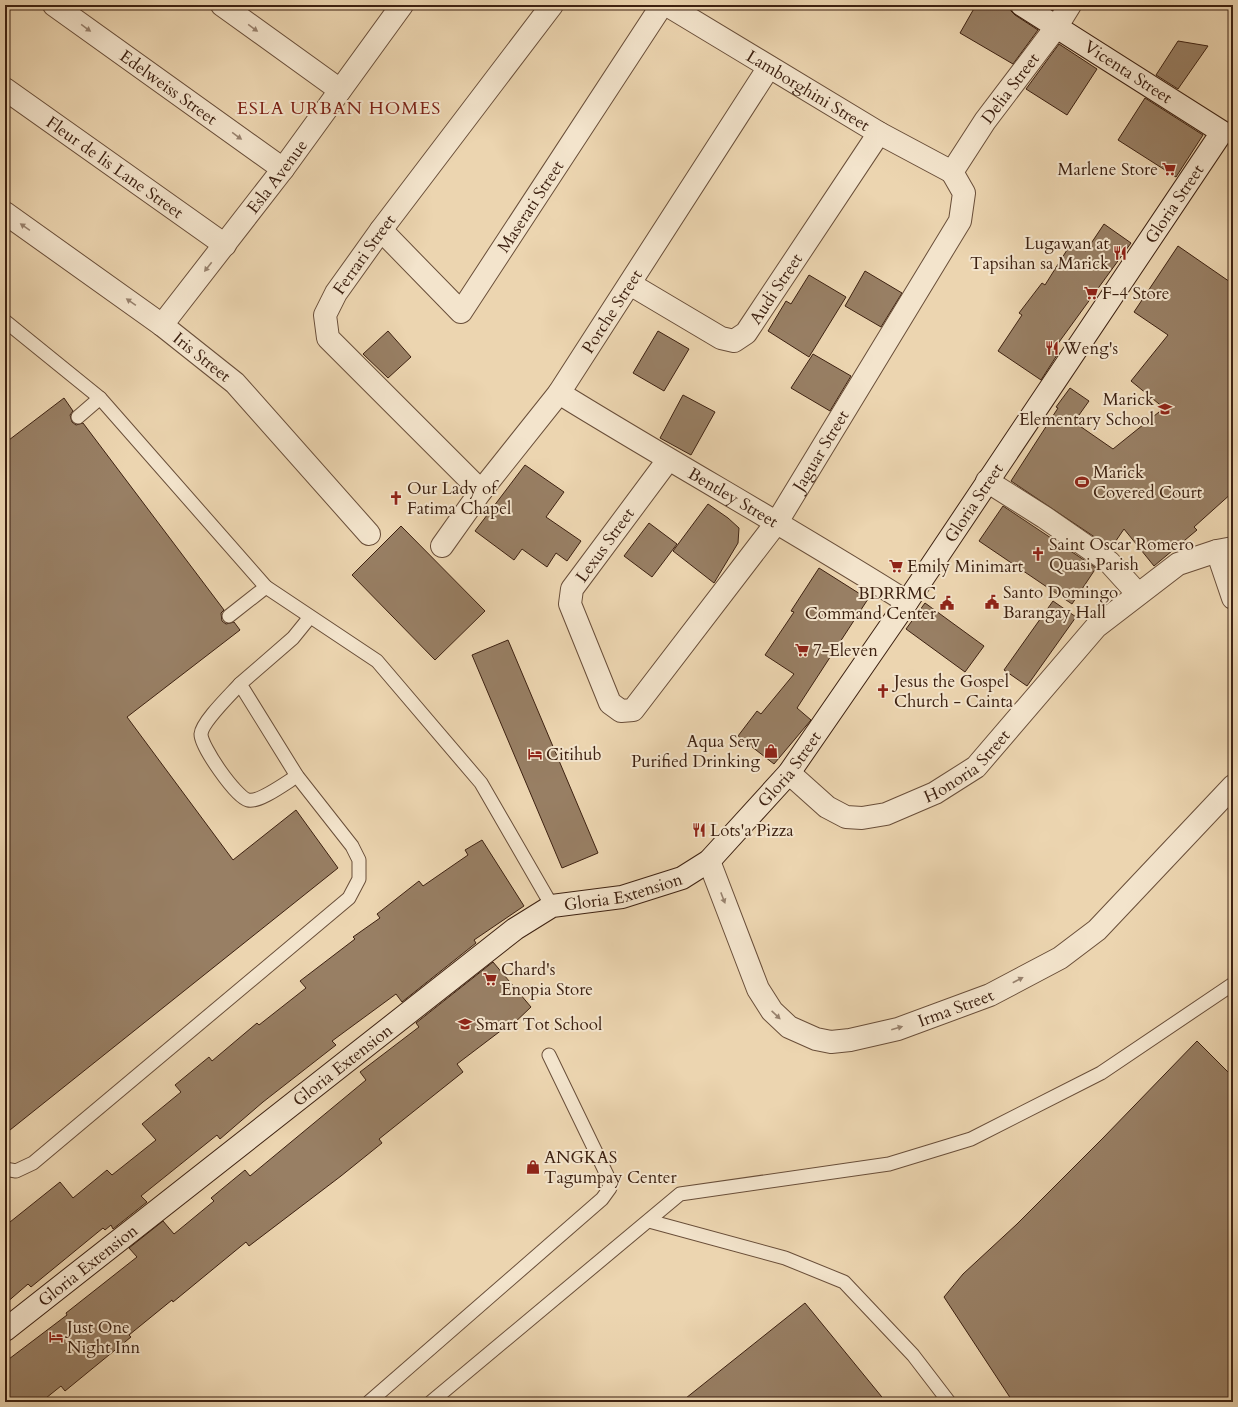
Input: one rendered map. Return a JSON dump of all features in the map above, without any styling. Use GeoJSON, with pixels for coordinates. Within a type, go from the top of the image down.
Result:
{"type":"FeatureCollection","features":[{"type":"Feature","properties":{"kind":"street","name":"Edelweiss Street"},"geometry":{"type":"LineString","coordinates":[[54,5],[283,169]]}},
{"type":"Feature","properties":{"kind":"street"},"geometry":{"type":"LineString","coordinates":[[222,5],[340,90]]}},
{"type":"Feature","properties":{"kind":"street","name":"Ferrari Street"},"geometry":{"type":"LineString","coordinates":[[481,491],[328,338],[325,314],[336,293],[381,230],[552,5]]}},
{"type":"Feature","properties":{"kind":"street","name":"Maserati Street"},"geometry":{"type":"LineString","coordinates":[[381,230],[461,312],[662,5]]}},
{"type":"Feature","properties":{"kind":"street","name":"Lamborghini Street"},"geometry":{"type":"LineString","coordinates":[[667,5],[879,133],[952,172]]}},
{"type":"Feature","properties":{"kind":"street","name":"Vicenta Street"},"geometry":{"type":"LineString","coordinates":[[1022,5],[1227,136]]}},
{"type":"Feature","properties":{"kind":"street","name":"Delia Street"},"geometry":{"type":"LineString","coordinates":[[952,172],[985,121],[1057,26],[1070,5]]}},
{"type":"Feature","properties":{"kind":"street","name":"Esla Avenue"},"geometry":{"type":"LineString","coordinates":[[162,325],[283,169],[340,90],[395,7]]}},
{"type":"Feature","properties":{"kind":"street","name":"Porche Street"},"geometry":{"type":"LineString","coordinates":[[442,546],[481,491],[559,393],[769,67]]}},
{"type":"Feature","properties":{"kind":"street","name":"Fleur de lis Lane Street"},"geometry":{"type":"LineString","coordinates":[[5,89],[225,245]]}},
{"type":"Feature","properties":{"kind":"street","name":"Audi Street"},"geometry":{"type":"LineString","coordinates":[[630,284],[721,338],[734,340],[746,333],[879,133]]}},
{"type":"Feature","properties":{"kind":"street","name":"Gloria Street"},"geometry":{"type":"LineString","coordinates":[[709,862],[789,773],[907,602],[987,481],[1227,136]]}},
{"type":"Feature","properties":{"kind":"street","name":"Jaguar Street"},"geometry":{"type":"LineString","coordinates":[[633,710],[777,522],[960,221],[964,194],[952,172]]}},
{"type":"Feature","properties":{"kind":"street","name":"Iris Street"},"geometry":{"type":"LineString","coordinates":[[5,213],[162,325],[235,383],[369,534]]}},
{"type":"Feature","properties":{"kind":"street","name":"Bentley Street"},"geometry":{"type":"LineString","coordinates":[[559,393],[668,460],[777,522],[907,602]]}},
{"type":"Feature","properties":{"kind":"street","name":"Lexus Street"},"geometry":{"type":"LineString","coordinates":[[633,710],[621,711],[610,703],[570,604],[572,589],[668,460]]}},
{"type":"Feature","properties":{"kind":"street"},"geometry":{"type":"LineString","coordinates":[[987,481],[1044,517],[1109,562],[1138,594]]}},
{"type":"Feature","properties":{"kind":"street"},"geometry":{"type":"LineString","coordinates":[[1225,549],[1233,598]]}},
{"type":"Feature","properties":{"kind":"street","name":"Honoria Street"},"geometry":{"type":"LineString","coordinates":[[789,773],[827,807],[846,818],[862,818],[886,814],[935,793],[976,767],[1096,626],[1178,564],[1225,549]]}},
{"type":"Feature","properties":{"kind":"street","name":"Irma Street"},"geometry":{"type":"LineString","coordinates":[[709,862],[758,989],[772,1011],[789,1027],[816,1039],[831,1042],[850,1040],[898,1029],[990,995],[1060,958],[1097,930],[1233,786]]}},
{"type":"Feature","properties":{"kind":"street","name":"Gloria Extension"},"geometry":{"type":"LineString","coordinates":[[5,1330],[515,929],[552,906],[622,897],[682,878],[709,862]]}},
{"type":"Feature","properties":{"kind":"lane"},"geometry":{"type":"LineString","coordinates":[[5,321],[100,398],[266,587],[377,661],[481,783],[552,906]]}},
{"type":"Feature","properties":{"kind":"lane"},"geometry":{"type":"LineString","coordinates":[[78,417],[100,398]]}},
{"type":"Feature","properties":{"kind":"lane"},"geometry":{"type":"LineString","coordinates":[[229,616],[266,587]]}},
{"type":"Feature","properties":{"kind":"lane"},"geometry":{"type":"LineString","coordinates":[[297,776],[257,800],[248,800],[236,793],[203,745],[201,734],[205,725],[240,684],[293,638],[310,616]]}},
{"type":"Feature","properties":{"kind":"lane"},"geometry":{"type":"LineString","coordinates":[[5,1169],[16,1171],[33,1163],[350,898],[359,879],[359,860],[352,846],[297,776],[240,684]]}},
{"type":"Feature","properties":{"kind":"lane"},"geometry":{"type":"LineString","coordinates":[[432,1402],[680,1194],[889,1164],[971,1139],[1101,1073],[1233,984]]}},
{"type":"Feature","properties":{"kind":"lane"},"geometry":{"type":"LineString","coordinates":[[369,1402],[602,1199],[610,1188],[607,1175],[549,1055]]}},
{"type":"Feature","properties":{"kind":"lane"},"geometry":{"type":"LineString","coordinates":[[649,1221],[785,1258],[844,1282],[913,1355],[949,1402]]}},
{"type":"Feature","properties":{"kind":"building"},"geometry":{"type":"Polygon","coordinates":[[[976,5],[1010,5],[1011,11],[1015,15],[1038,30],[1013,64],[960,33],[976,5]]]}},
{"type":"Feature","properties":{"kind":"building"},"geometry":{"type":"Polygon","coordinates":[[[1178,41],[1208,46],[1178,89],[1156,75],[1178,41]]]}},
{"type":"Feature","properties":{"kind":"building"},"geometry":{"type":"Polygon","coordinates":[[[1059,44],[1097,69],[1067,115],[1026,89],[1059,44]]]}},
{"type":"Feature","properties":{"kind":"building"},"geometry":{"type":"Polygon","coordinates":[[[1145,98],[1203,135],[1176,177],[1118,140],[1145,98]]]}},
{"type":"Feature","properties":{"kind":"building"},"geometry":{"type":"Polygon","coordinates":[[[1104,224],[1131,243],[1054,349],[1059,352],[1041,380],[998,351],[1022,315],[1019,313],[1042,283],[1045,285],[1072,242],[1086,251],[1104,224]]]}},
{"type":"Feature","properties":{"kind":"building"},"geometry":{"type":"Polygon","coordinates":[[[1178,246],[1233,284],[1233,492],[1194,527],[1197,530],[1154,566],[1124,529],[1111,548],[1011,481],[1058,408],[1056,407],[1070,388],[1089,401],[1074,422],[1113,449],[1164,408],[1131,381],[1168,335],[1134,312],[1178,246]]]}},
{"type":"Feature","properties":{"kind":"building"},"geometry":{"type":"Polygon","coordinates":[[[865,271],[902,293],[881,327],[845,306],[865,271]]]}},
{"type":"Feature","properties":{"kind":"building"},"geometry":{"type":"Polygon","coordinates":[[[809,275],[846,297],[809,357],[768,331],[786,301],[791,304],[809,275]]]}},
{"type":"Feature","properties":{"kind":"building"},"geometry":{"type":"Polygon","coordinates":[[[388,331],[411,357],[388,378],[363,354],[388,331]]]}},
{"type":"Feature","properties":{"kind":"building"},"geometry":{"type":"Polygon","coordinates":[[[658,331],[689,349],[664,391],[633,373],[658,331]]]}},
{"type":"Feature","properties":{"kind":"building"},"geometry":{"type":"Polygon","coordinates":[[[813,354],[851,376],[830,411],[791,388],[813,354]]]}},
{"type":"Feature","properties":{"kind":"building"},"geometry":{"type":"Polygon","coordinates":[[[683,395],[715,412],[691,455],[660,438],[683,395]]]}},
{"type":"Feature","properties":{"kind":"building"},"geometry":{"type":"Polygon","coordinates":[[[64,398],[73,411],[70,415],[72,422],[76,425],[83,423],[224,610],[221,613],[222,621],[226,624],[234,622],[240,630],[127,717],[233,860],[296,810],[338,868],[5,1134],[5,443],[64,398]]]}},
{"type":"Feature","properties":{"kind":"building"},"geometry":{"type":"Polygon","coordinates":[[[525,465],[564,492],[546,517],[581,541],[567,561],[556,553],[547,567],[522,549],[514,560],[475,531],[525,465]]]}},
{"type":"Feature","properties":{"kind":"building"},"geometry":{"type":"Polygon","coordinates":[[[708,504],[739,528],[738,543],[714,583],[673,551],[708,504]]]}},
{"type":"Feature","properties":{"kind":"building","name":"Saint Oscar Romero Quasi Parish"},"geometry":{"type":"Polygon","coordinates":[[[1003,506],[1096,568],[1072,604],[979,541],[1003,506]]]}},
{"type":"Feature","properties":{"kind":"building"},"geometry":{"type":"Polygon","coordinates":[[[649,523],[677,544],[652,577],[624,556],[649,523]]]}},
{"type":"Feature","properties":{"kind":"building"},"geometry":{"type":"Polygon","coordinates":[[[401,526],[485,611],[435,660],[352,575],[401,526]]]}},
{"type":"Feature","properties":{"kind":"building"},"geometry":{"type":"Polygon","coordinates":[[[819,568],[868,599],[797,708],[811,720],[774,764],[738,736],[757,711],[761,714],[794,674],[765,655],[794,612],[791,611],[819,568]]]}},
{"type":"Feature","properties":{"kind":"building"},"geometry":{"type":"Polygon","coordinates":[[[1053,601],[1076,617],[1027,686],[1004,670],[1053,601]]]}},
{"type":"Feature","properties":{"kind":"building"},"geometry":{"type":"Polygon","coordinates":[[[925,603],[984,646],[965,672],[906,629],[925,603]]]}},
{"type":"Feature","properties":{"kind":"building","name":"Citihub"},"geometry":{"type":"Polygon","coordinates":[[[508,640],[598,853],[562,868],[472,655],[508,640]]]}},
{"type":"Feature","properties":{"kind":"building"},"geometry":{"type":"Polygon","coordinates":[[[482,840],[524,906],[474,940],[476,943],[402,1002],[396,994],[332,1041],[336,1045],[263,1102],[220,1139],[217,1135],[141,1196],[147,1202],[113,1229],[111,1225],[105,1230],[103,1228],[31,1287],[28,1284],[5,1304],[5,1226],[60,1182],[73,1198],[107,1170],[112,1175],[156,1140],[142,1124],[181,1092],[175,1085],[209,1057],[212,1061],[257,1023],[259,1025],[306,988],[300,981],[355,939],[353,937],[380,918],[377,914],[419,881],[423,886],[468,855],[465,850],[482,840]]]}},
{"type":"Feature","properties":{"kind":"building"},"geometry":{"type":"Polygon","coordinates":[[[493,962],[531,1007],[509,1028],[507,1026],[457,1064],[463,1072],[379,1139],[382,1143],[341,1176],[249,1246],[246,1242],[173,1302],[172,1300],[129,1335],[131,1337],[65,1391],[61,1386],[41,1402],[5,1402],[5,1362],[67,1315],[66,1313],[137,1257],[129,1248],[163,1221],[174,1234],[214,1201],[211,1198],[245,1170],[250,1176],[366,1080],[360,1072],[419,1027],[416,1023],[493,962]]]}},
{"type":"Feature","properties":{"kind":"building"},"geometry":{"type":"Polygon","coordinates":[[[1197,1041],[1233,1077],[1233,1402],[1013,1402],[944,1297],[963,1274],[1017,1224],[1197,1041]]]}},
{"type":"Feature","properties":{"kind":"building"},"geometry":{"type":"Polygon","coordinates":[[[805,1303],[886,1402],[681,1402],[805,1303]]]}},
{"type":"Feature","properties":{"kind":"place","name":"Marlene Store"},"geometry":{"type":"Point","coordinates":[1169,169]}},
{"type":"Feature","properties":{"kind":"place","name":"Lugawan at Tapsihan sa Marick"},"geometry":{"type":"Point","coordinates":[1120,253]}},
{"type":"Feature","properties":{"kind":"place","name":"F-4 Store"},"geometry":{"type":"Point","coordinates":[1091,293]}},
{"type":"Feature","properties":{"kind":"place","name":"Weng's"},"geometry":{"type":"Point","coordinates":[1052,348]}},
{"type":"Feature","properties":{"kind":"place","name":"Marick Elementary School"},"geometry":{"type":"Point","coordinates":[1165,409]}},
{"type":"Feature","properties":{"kind":"place","name":"Marick Covered Court"},"geometry":{"type":"Point","coordinates":[1082,482]}},
{"type":"Feature","properties":{"kind":"place","name":"Our Lady of Fatima Chapel"},"geometry":{"type":"Point","coordinates":[396,498]}},
{"type":"Feature","properties":{"kind":"place","name":"Saint Oscar Romero Quasi Parish"},"geometry":{"type":"Point","coordinates":[1038,554]}},
{"type":"Feature","properties":{"kind":"place","name":"Emily Minimart"},"geometry":{"type":"Point","coordinates":[896,566]}},
{"type":"Feature","properties":{"kind":"place","name":"Santo Domingo Barangay Hall"},"geometry":{"type":"Point","coordinates":[992,602]}},
{"type":"Feature","properties":{"kind":"place","name":"BDRRMC Command Center"},"geometry":{"type":"Point","coordinates":[947,603]}},
{"type":"Feature","properties":{"kind":"place","name":"7-Eleven"},"geometry":{"type":"Point","coordinates":[802,650]}},
{"type":"Feature","properties":{"kind":"place","name":"Jesus the Gospel Church - Cainta"},"geometry":{"type":"Point","coordinates":[883,691]}},
{"type":"Feature","properties":{"kind":"place","name":"Aqua Serv Purified Drinking"},"geometry":{"type":"Point","coordinates":[771,751]}},
{"type":"Feature","properties":{"kind":"place","name":"Citihub"},"geometry":{"type":"Point","coordinates":[535,754]}},
{"type":"Feature","properties":{"kind":"place","name":"Lots'a Pizza"},"geometry":{"type":"Point","coordinates":[699,830]}},
{"type":"Feature","properties":{"kind":"place","name":"Chard's Enopia Store"},"geometry":{"type":"Point","coordinates":[490,979]}},
{"type":"Feature","properties":{"kind":"place","name":"Smart Tot School"},"geometry":{"type":"Point","coordinates":[465,1024]}},
{"type":"Feature","properties":{"kind":"place","name":"ANGKAS Tagumpay Center"},"geometry":{"type":"Point","coordinates":[533,1167]}},
{"type":"Feature","properties":{"kind":"place","name":"Just One Night Inn"},"geometry":{"type":"Point","coordinates":[56,1337]}},
{"type":"Feature","properties":{"kind":"district","name":"ESLA URBAN HOMES"},"geometry":{"type":"Point","coordinates":[339,108]}}]}
